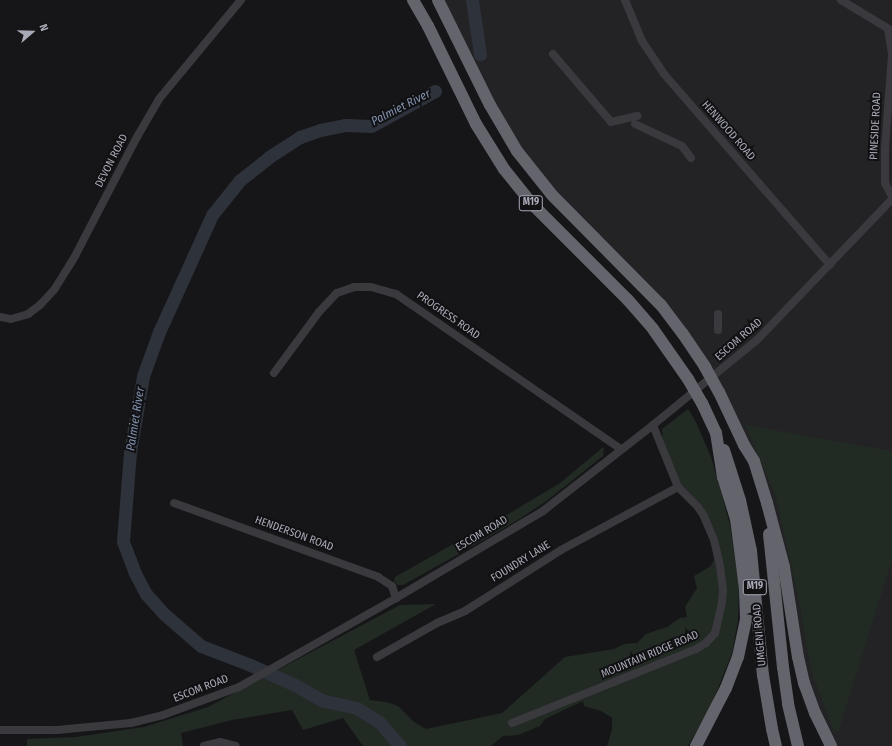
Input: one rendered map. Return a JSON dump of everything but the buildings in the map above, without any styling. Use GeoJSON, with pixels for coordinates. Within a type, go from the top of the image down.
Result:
{"type":"FeatureCollection","features":[{"type":"Feature","properties":{"kind":"highway","name":"M19"},"geometry":{"type":"LineString","coordinates":[[413,0],[428,26],[476,124],[508,174],[532,204],[628,300],[671,353],[702,403],[716,432]]}},
{"type":"Feature","properties":{"kind":"highway","name":"M19"},"geometry":{"type":"LineString","coordinates":[[438,0],[493,111],[517,151],[552,194],[661,305],[705,367],[719,392],[744,445]]}},
{"type":"Feature","properties":{"kind":"highway","name":"UMGENI ROAD"},"geometry":{"type":"LineString","coordinates":[[716,432],[731,470],[740,500],[751,551],[763,675],[776,746]]}},
{"type":"Feature","properties":{"kind":"highway"},"geometry":{"type":"LineString","coordinates":[[696,746],[726,688],[738,657],[746,619],[745,589],[740,538],[736,519],[723,477],[716,432]]}},
{"type":"Feature","properties":{"kind":"highway","name":"UMGENI ROAD"},"geometry":{"type":"LineString","coordinates":[[744,445],[756,478],[769,530],[783,667],[788,704],[798,746]]}},
{"type":"Feature","properties":{"kind":"highway"},"geometry":{"type":"LineString","coordinates":[[744,445],[754,461],[777,537],[804,683],[815,713],[831,746]]}},
{"type":"Feature","properties":{"kind":"street","name":"DEVON ROAD"},"geometry":{"type":"LineString","coordinates":[[0,317],[11,319],[28,314],[40,306],[54,290],[75,256],[136,137],[159,99],[241,0]]}},
{"type":"Feature","properties":{"kind":"street","name":"HENWOOD ROAD"},"geometry":{"type":"LineString","coordinates":[[625,0],[642,41],[664,74],[830,265]]}},
{"type":"Feature","properties":{"kind":"street"},"geometry":{"type":"LineString","coordinates":[[841,0],[890,30]]}},
{"type":"Feature","properties":{"kind":"street","name":"PINESIDE ROAD"},"geometry":{"type":"LineString","coordinates":[[890,30],[892,54],[885,148],[886,183],[892,198]]}},
{"type":"Feature","properties":{"kind":"street"},"geometry":{"type":"LineString","coordinates":[[553,54],[611,122],[636,120],[682,146],[691,158]]}},
{"type":"Feature","properties":{"kind":"street","name":"ESCOM ROAD"},"geometry":{"type":"LineString","coordinates":[[0,730],[56,730],[131,723],[163,715],[239,687],[396,598],[543,511],[621,449],[654,425],[757,340],[830,265],[892,198]]}},
{"type":"Feature","properties":{"kind":"street","name":"PROGRESS ROAD"},"geometry":{"type":"LineString","coordinates":[[274,373],[319,312],[337,293],[354,287],[371,287],[396,294],[621,449]]}},
{"type":"Feature","properties":{"kind":"street"},"geometry":{"type":"LineString","coordinates":[[718,314],[718,330]]}},
{"type":"Feature","properties":{"kind":"street","name":"MOUNTAIN RIDGE ROAD"},"geometry":{"type":"LineString","coordinates":[[512,722],[696,649],[712,639],[715,633],[722,602],[723,590],[720,566],[714,540],[704,516],[678,487],[654,425]]}},
{"type":"Feature","properties":{"kind":"street","name":"FOUNDRY LANE"},"geometry":{"type":"LineString","coordinates":[[377,657],[437,623],[465,611],[561,550],[678,487]]}},
{"type":"Feature","properties":{"kind":"street","name":"HENDERSON ROAD"},"geometry":{"type":"LineString","coordinates":[[174,502],[378,577],[392,586],[396,598]]}},
{"type":"Feature","properties":{"kind":"street"},"geometry":{"type":"LineString","coordinates":[[204,746],[220,742],[236,746]]}},
{"type":"Feature","properties":{"kind":"shaded area"},"geometry":{"type":"Polygon","coordinates":[[[439,0],[892,0],[892,746],[833,746],[810,697],[767,502],[684,333],[534,173],[439,0]]]}},
{"type":"Feature","properties":{"kind":"shaded area"},"geometry":{"type":"Polygon","coordinates":[[[688,409],[696,422],[711,457],[720,488],[730,525],[739,587],[738,621],[732,653],[710,708],[688,746],[607,746],[612,730],[612,718],[601,711],[584,706],[583,701],[545,719],[540,726],[518,735],[503,736],[491,746],[363,746],[343,718],[303,730],[292,710],[232,720],[181,733],[183,746],[27,746],[27,739],[76,737],[144,727],[208,707],[400,605],[436,604],[354,650],[370,700],[386,702],[398,706],[414,722],[426,729],[502,713],[565,657],[614,649],[624,644],[637,643],[646,634],[667,627],[680,618],[687,617],[685,607],[697,588],[694,576],[711,566],[717,553],[704,516],[684,494],[663,451],[662,429],[688,409]]]}},
{"type":"Feature","properties":{"kind":"shaded area"},"geometry":{"type":"Polygon","coordinates":[[[745,425],[892,451],[892,560],[838,733],[832,727],[811,670],[800,607],[776,497],[745,425]]]}},
{"type":"Feature","properties":{"kind":"shaded area"},"geometry":{"type":"Polygon","coordinates":[[[602,448],[604,448],[603,456],[549,499],[521,518],[471,547],[461,539],[505,516],[560,483],[602,448]]]}},
{"type":"Feature","properties":{"kind":"shaded area"},"geometry":{"type":"Polygon","coordinates":[[[455,543],[460,549],[459,554],[403,585],[398,585],[394,581],[395,577],[455,543]]]}},
{"type":"Feature","properties":{"kind":"waterway","name":"Palmiet River"},"geometry":{"type":"LineString","coordinates":[[472,0],[480,54]]}},
{"type":"Feature","properties":{"kind":"waterway","name":"Palmiet River"},"geometry":{"type":"LineString","coordinates":[[400,746],[379,722],[357,708],[323,701],[295,685],[248,664],[201,646],[164,614],[146,594],[135,573],[123,541],[130,452],[143,376],[159,332],[212,215],[240,180],[269,157],[300,137],[320,130],[345,125],[371,126],[435,91]]}}]}
